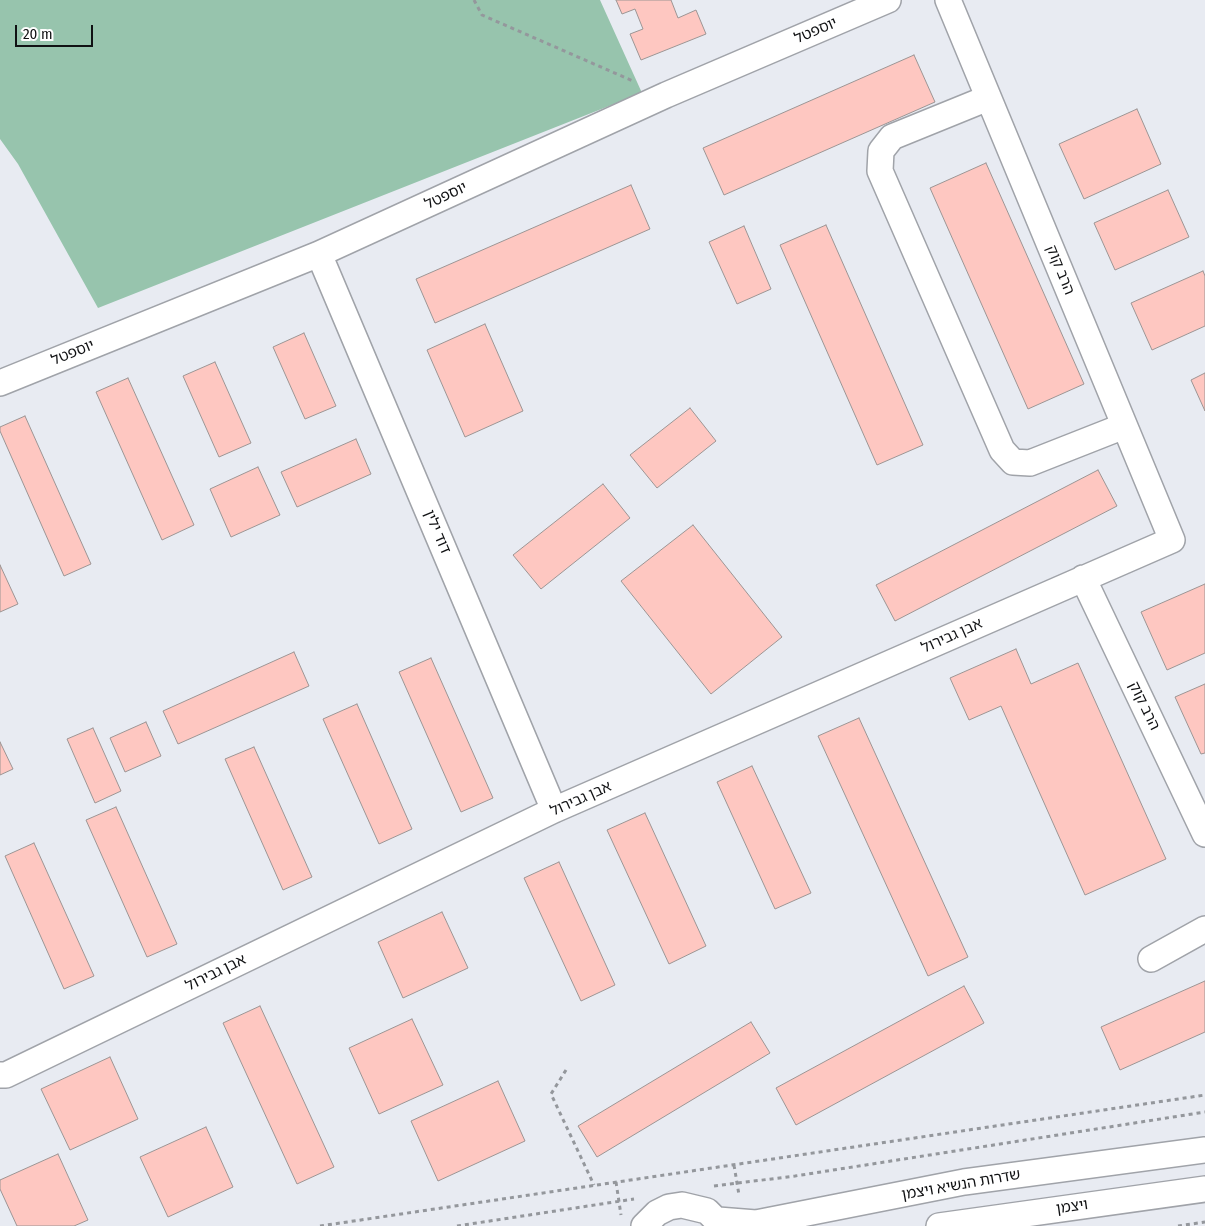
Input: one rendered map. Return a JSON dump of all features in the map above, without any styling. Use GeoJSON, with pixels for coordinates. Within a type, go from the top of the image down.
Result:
{"type":"FeatureCollection","features":[{"type":"Feature","properties":{"kind":"street","name":"יוספטל"},"geometry":{"type":"LineString","coordinates":[[0,382],[319,254],[666,95],[888,0]]}},
{"type":"Feature","properties":{"kind":"street","name":"הרב קוק"},"geometry":{"type":"LineString","coordinates":[[948,0],[1172,540]]}},
{"type":"Feature","properties":{"kind":"street"},"geometry":{"type":"LineString","coordinates":[[988,98],[892,138],[881,151],[880,171],[1002,450],[1013,462],[1030,463],[1124,426]]}},
{"type":"Feature","properties":{"kind":"street","name":"דוד ילין"},"geometry":{"type":"LineString","coordinates":[[319,254],[554,810]]}},
{"type":"Feature","properties":{"kind":"street","name":"אבן גבירול"},"geometry":{"type":"LineString","coordinates":[[0,1075],[6,1074],[554,810],[1172,540]]}},
{"type":"Feature","properties":{"kind":"street","name":"הרב קוק"},"geometry":{"type":"LineString","coordinates":[[1083,578],[1205,834]]}},
{"type":"Feature","properties":{"kind":"street"},"geometry":{"type":"LineString","coordinates":[[1151,959],[1205,929]]}},
{"type":"Feature","properties":{"kind":"street","name":"שדרות הנשיא ויצמן"},"geometry":{"type":"LineString","coordinates":[[720,1223],[764,1222],[964,1182],[1205,1150]]}},
{"type":"Feature","properties":{"kind":"street","name":"ויצמן"},"geometry":{"type":"LineString","coordinates":[[939,1226],[1205,1189]]}},
{"type":"Feature","properties":{"kind":"street"},"geometry":{"type":"LineString","coordinates":[[637,1223],[669,1207],[682,1205],[707,1211],[720,1223]]}},
{"type":"Feature","properties":{"kind":"path"},"geometry":{"type":"LineString","coordinates":[[474,0],[482,16],[666,95]]}},
{"type":"Feature","properties":{"kind":"path"},"geometry":{"type":"LineString","coordinates":[[566,1070],[551,1094],[594,1185]]}},
{"type":"Feature","properties":{"kind":"path"},"geometry":{"type":"LineString","coordinates":[[320,1226],[1205,1095]]}},
{"type":"Feature","properties":{"kind":"path"},"geometry":{"type":"LineString","coordinates":[[708,1187],[795,1176],[1205,1112]]}},
{"type":"Feature","properties":{"kind":"path"},"geometry":{"type":"LineString","coordinates":[[616,1182],[619,1202],[637,1223]]}},
{"type":"Feature","properties":{"kind":"path"},"geometry":{"type":"LineString","coordinates":[[457,1226],[639,1198]]}},
{"type":"Feature","properties":{"kind":"path"},"geometry":{"type":"LineString","coordinates":[[1178,1226],[1205,1222]]}},
{"type":"Feature","properties":{"kind":"green space"},"geometry":{"type":"Polygon","coordinates":[[[0,0],[600,0],[642,93],[98,308],[18,164],[0,139],[0,0]]]}},
{"type":"Feature","properties":{"kind":"building"},"geometry":{"type":"Polygon","coordinates":[[[616,0],[671,0],[678,18],[696,10],[706,34],[641,60],[630,34],[643,29],[635,9],[622,14],[616,0]]]}},
{"type":"Feature","properties":{"kind":"building"},"geometry":{"type":"Polygon","coordinates":[[[914,55],[935,102],[724,195],[703,148],[914,55]]]}},
{"type":"Feature","properties":{"kind":"building"},"geometry":{"type":"Polygon","coordinates":[[[1137,109],[1161,164],[1084,199],[1059,144],[1137,109]]]}},
{"type":"Feature","properties":{"kind":"building"},"geometry":{"type":"Polygon","coordinates":[[[986,163],[1084,384],[1028,409],[930,188],[986,163]]]}},
{"type":"Feature","properties":{"kind":"building"},"geometry":{"type":"Polygon","coordinates":[[[631,185],[650,229],[435,323],[416,279],[631,185]]]}},
{"type":"Feature","properties":{"kind":"building"},"geometry":{"type":"Polygon","coordinates":[[[1168,190],[1189,237],[1115,270],[1094,223],[1168,190]]]}},
{"type":"Feature","properties":{"kind":"building"},"geometry":{"type":"Polygon","coordinates":[[[826,225],[923,445],[877,465],[780,245],[826,225]]]}},
{"type":"Feature","properties":{"kind":"building"},"geometry":{"type":"Polygon","coordinates":[[[744,226],[771,289],[737,304],[709,242],[744,226]]]}},
{"type":"Feature","properties":{"kind":"building"},"geometry":{"type":"Polygon","coordinates":[[[1203,271],[1205,276],[1205,326],[1152,350],[1131,303],[1203,271]]]}},
{"type":"Feature","properties":{"kind":"building"},"geometry":{"type":"Polygon","coordinates":[[[485,324],[523,411],[465,437],[427,350],[485,324]]]}},
{"type":"Feature","properties":{"kind":"building"},"geometry":{"type":"Polygon","coordinates":[[[304,333],[336,406],[305,419],[273,347],[304,333]]]}},
{"type":"Feature","properties":{"kind":"building"},"geometry":{"type":"Polygon","coordinates":[[[215,362],[251,443],[219,457],[183,376],[215,362]]]}},
{"type":"Feature","properties":{"kind":"building"},"geometry":{"type":"Polygon","coordinates":[[[1205,373],[1205,411],[1191,380],[1205,373]]]}},
{"type":"Feature","properties":{"kind":"building"},"geometry":{"type":"Polygon","coordinates":[[[128,378],[194,525],[162,540],[96,392],[128,378]]]}},
{"type":"Feature","properties":{"kind":"building"},"geometry":{"type":"Polygon","coordinates":[[[690,408],[716,441],[657,488],[630,455],[690,408]]]}},
{"type":"Feature","properties":{"kind":"building"},"geometry":{"type":"Polygon","coordinates":[[[25,416],[91,564],[64,576],[0,431],[0,427],[25,416]]]}},
{"type":"Feature","properties":{"kind":"building"},"geometry":{"type":"Polygon","coordinates":[[[356,439],[371,474],[297,507],[281,472],[356,439]]]}},
{"type":"Feature","properties":{"kind":"building"},"geometry":{"type":"Polygon","coordinates":[[[258,467],[280,515],[231,537],[210,489],[258,467]]]}},
{"type":"Feature","properties":{"kind":"building"},"geometry":{"type":"Polygon","coordinates":[[[1098,470],[1117,506],[895,621],[876,585],[1098,470]]]}},
{"type":"Feature","properties":{"kind":"building"},"geometry":{"type":"Polygon","coordinates":[[[603,484],[630,518],[541,589],[513,555],[603,484]]]}},
{"type":"Feature","properties":{"kind":"building"},"geometry":{"type":"Polygon","coordinates":[[[693,525],[782,637],[711,694],[621,581],[693,525]]]}},
{"type":"Feature","properties":{"kind":"building"},"geometry":{"type":"Polygon","coordinates":[[[0,565],[18,604],[0,612],[0,565]]]}},
{"type":"Feature","properties":{"kind":"building"},"geometry":{"type":"Polygon","coordinates":[[[1205,584],[1205,653],[1167,670],[1141,612],[1205,584]]]}},
{"type":"Feature","properties":{"kind":"building"},"geometry":{"type":"Polygon","coordinates":[[[1016,649],[1031,684],[1078,663],[1166,859],[1085,895],[1001,706],[969,720],[950,678],[1016,649]]]}},
{"type":"Feature","properties":{"kind":"building"},"geometry":{"type":"Polygon","coordinates":[[[294,652],[309,686],[178,744],[163,711],[294,652]]]}},
{"type":"Feature","properties":{"kind":"building"},"geometry":{"type":"Polygon","coordinates":[[[431,658],[493,798],[461,812],[399,672],[431,658]]]}},
{"type":"Feature","properties":{"kind":"building"},"geometry":{"type":"Polygon","coordinates":[[[1205,684],[1205,753],[1201,754],[1175,697],[1205,684]]]}},
{"type":"Feature","properties":{"kind":"building"},"geometry":{"type":"Polygon","coordinates":[[[357,704],[412,829],[379,844],[323,719],[357,704]]]}},
{"type":"Feature","properties":{"kind":"building"},"geometry":{"type":"Polygon","coordinates":[[[859,718],[968,957],[928,976],[818,736],[859,718]]]}},
{"type":"Feature","properties":{"kind":"building"},"geometry":{"type":"Polygon","coordinates":[[[146,722],[161,756],[125,772],[110,738],[146,722]]]}},
{"type":"Feature","properties":{"kind":"building"},"geometry":{"type":"Polygon","coordinates":[[[93,728],[121,791],[95,803],[67,739],[93,728]]]}},
{"type":"Feature","properties":{"kind":"building"},"geometry":{"type":"Polygon","coordinates":[[[0,742],[13,769],[0,775],[0,742]]]}},
{"type":"Feature","properties":{"kind":"building"},"geometry":{"type":"Polygon","coordinates":[[[254,747],[312,877],[283,890],[225,759],[254,747]]]}},
{"type":"Feature","properties":{"kind":"building"},"geometry":{"type":"Polygon","coordinates":[[[752,766],[811,893],[775,909],[717,782],[752,766]]]}},
{"type":"Feature","properties":{"kind":"building"},"geometry":{"type":"Polygon","coordinates":[[[116,807],[177,944],[147,957],[86,820],[116,807]]]}},
{"type":"Feature","properties":{"kind":"building"},"geometry":{"type":"Polygon","coordinates":[[[645,813],[706,946],[669,964],[607,830],[645,813]]]}},
{"type":"Feature","properties":{"kind":"building"},"geometry":{"type":"Polygon","coordinates":[[[34,843],[94,976],[64,989],[5,856],[34,843]]]}},
{"type":"Feature","properties":{"kind":"building"},"geometry":{"type":"Polygon","coordinates":[[[559,862],[615,985],[581,1001],[524,878],[559,862]]]}},
{"type":"Feature","properties":{"kind":"building"},"geometry":{"type":"Polygon","coordinates":[[[442,912],[468,968],[403,998],[378,942],[442,912]]]}},
{"type":"Feature","properties":{"kind":"building"},"geometry":{"type":"Polygon","coordinates":[[[1205,981],[1205,1032],[1120,1070],[1101,1027],[1205,981]]]}},
{"type":"Feature","properties":{"kind":"building"},"geometry":{"type":"Polygon","coordinates":[[[964,986],[984,1023],[796,1125],[776,1088],[964,986]]]}},
{"type":"Feature","properties":{"kind":"building"},"geometry":{"type":"Polygon","coordinates":[[[260,1006],[334,1167],[297,1184],[223,1023],[260,1006]]]}},
{"type":"Feature","properties":{"kind":"building"},"geometry":{"type":"Polygon","coordinates":[[[412,1019],[443,1085],[379,1114],[349,1048],[412,1019]]]}},
{"type":"Feature","properties":{"kind":"building"},"geometry":{"type":"Polygon","coordinates":[[[751,1022],[770,1053],[597,1157],[578,1126],[751,1022]]]}},
{"type":"Feature","properties":{"kind":"building"},"geometry":{"type":"Polygon","coordinates":[[[110,1057],[138,1119],[70,1150],[41,1089],[110,1057]]]}},
{"type":"Feature","properties":{"kind":"building"},"geometry":{"type":"Polygon","coordinates":[[[498,1081],[525,1141],[438,1181],[411,1121],[498,1081]]]}},
{"type":"Feature","properties":{"kind":"building"},"geometry":{"type":"Polygon","coordinates":[[[206,1127],[233,1187],[168,1217],[140,1157],[206,1127]]]}},
{"type":"Feature","properties":{"kind":"building"},"geometry":{"type":"Polygon","coordinates":[[[58,1154],[88,1220],[74,1226],[17,1226],[0,1189],[0,1180],[58,1154]]]}}]}
